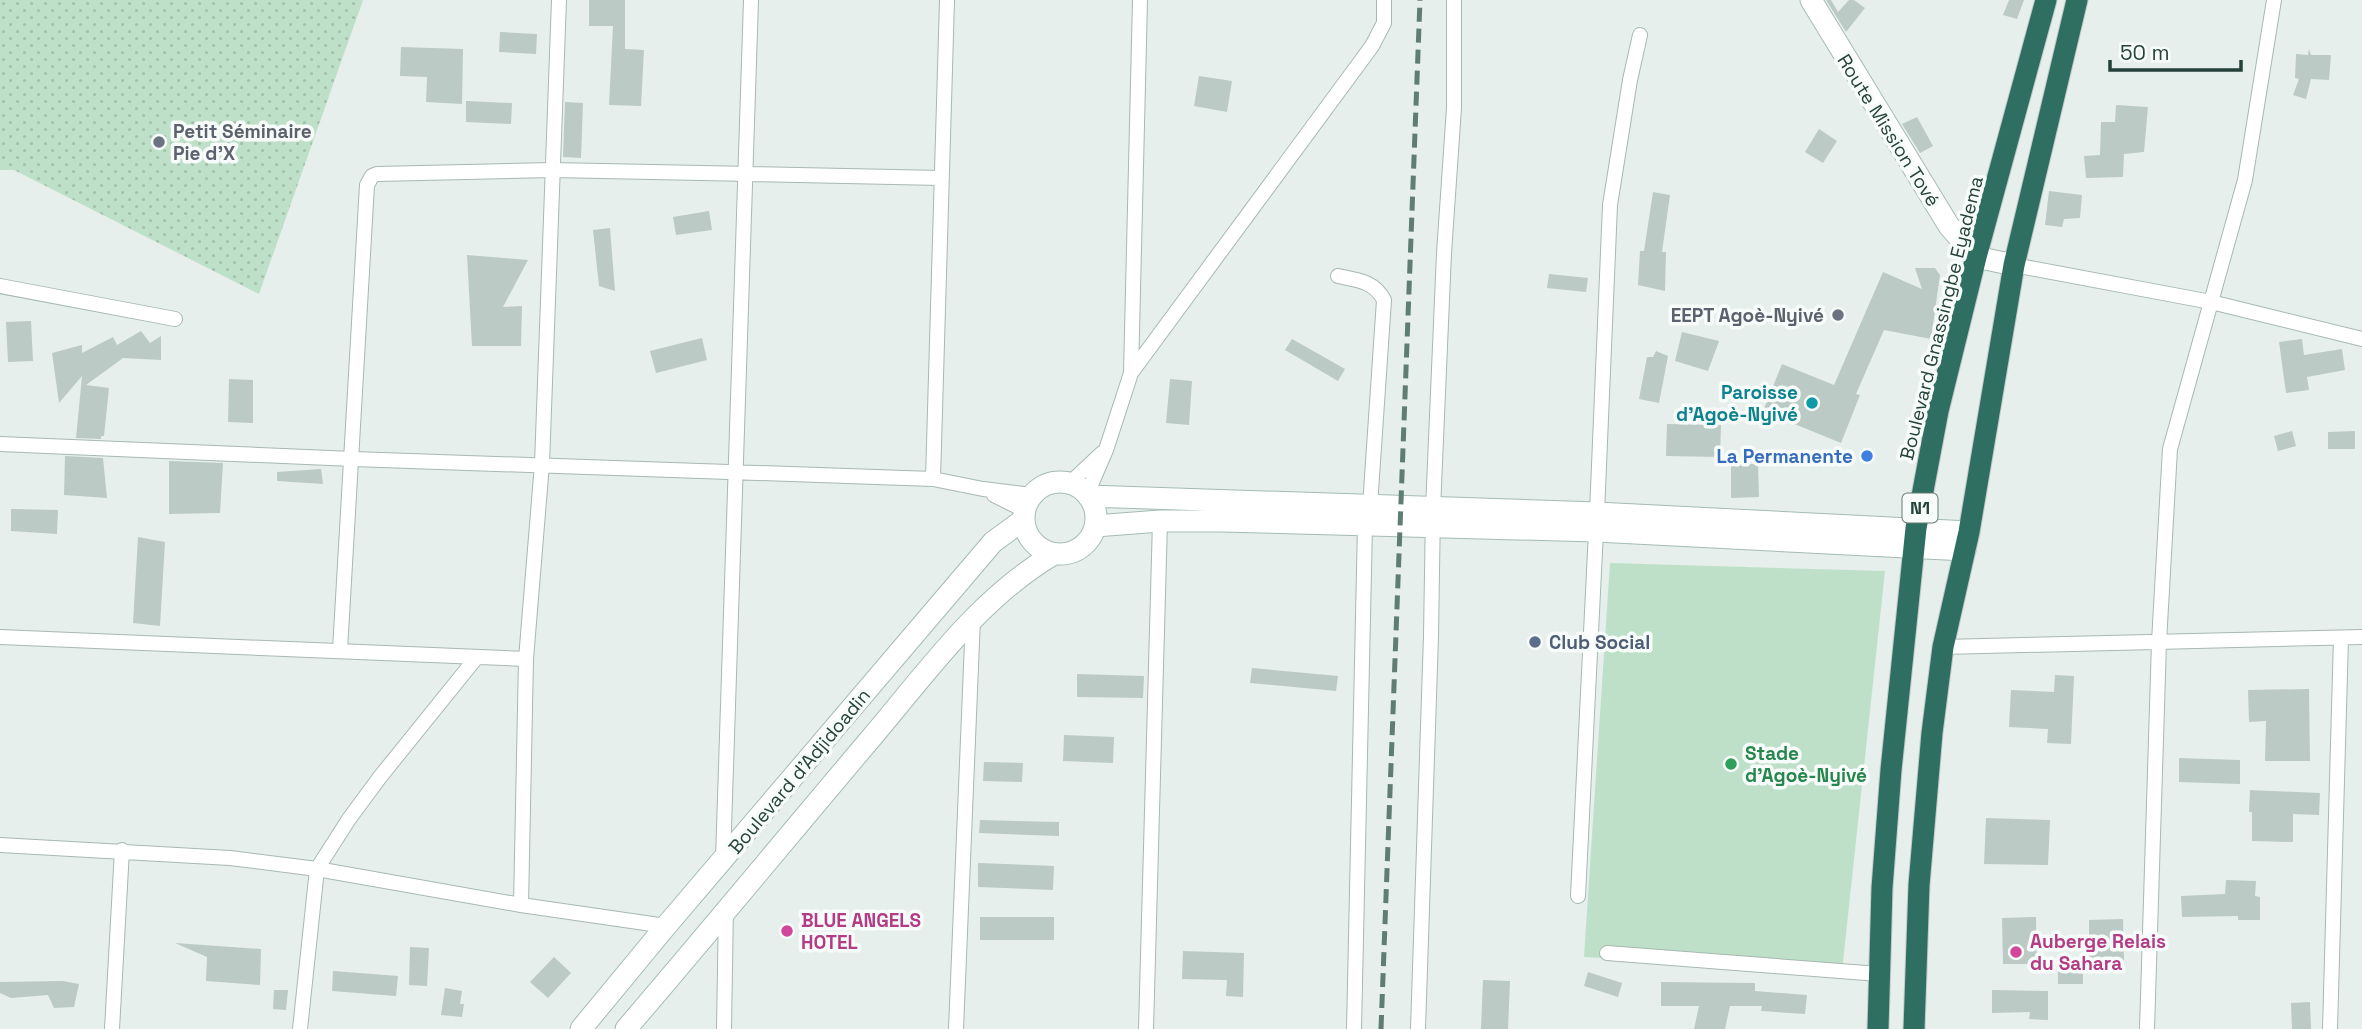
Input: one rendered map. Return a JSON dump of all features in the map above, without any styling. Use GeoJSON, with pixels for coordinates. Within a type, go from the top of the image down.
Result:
{"type":"FeatureCollection","features":[{"type":"Feature","properties":{"kind":"highway","name":"Boulevard Gnassingbe Eyadema"},"geometry":{"type":"LineString","coordinates":[[1878,1029],[1882,888],[1891,770],[1915,538],[1938,411],[1976,257],[2046,0]]}},
{"type":"Feature","properties":{"kind":"highway"},"geometry":{"type":"LineString","coordinates":[[1914,1029],[1919,885],[1932,733],[1943,648],[1967,541],[2014,265],[2077,0]]}},
{"type":"Feature","properties":{"kind":"main road","name":"Route Mission Tové"},"geometry":{"type":"LineString","coordinates":[[1811,0],[1949,226],[1976,257]]}},
{"type":"Feature","properties":{"kind":"main road"},"geometry":{"type":"LineString","coordinates":[[1976,257],[2014,265]]}},
{"type":"Feature","properties":{"kind":"main road"},"geometry":{"type":"LineString","coordinates":[[1082,491],[1095,510],[1095,526],[1087,542],[1072,552],[1054,554],[1037,546],[1026,530],[1026,508],[1049,484],[1055,482],[1082,491],[1368,515],[1596,522],[1967,541]]}},
{"type":"Feature","properties":{"kind":"main road","name":"Boulevard d'Adjidoadin"},"geometry":{"type":"LineString","coordinates":[[581,1029],[993,542],[1026,508]]}},
{"type":"Feature","properties":{"kind":"main road"},"geometry":{"type":"LineString","coordinates":[[1095,526],[1160,521],[1368,515]]}},
{"type":"Feature","properties":{"kind":"main road","name":"Boulevard d'Adjidoadin"},"geometry":{"type":"LineString","coordinates":[[626,1029],[974,617],[1027,570],[1054,554]]}},
{"type":"Feature","properties":{"kind":"street"},"geometry":{"type":"LineString","coordinates":[[521,905],[526,659],[542,464],[559,0]]}},
{"type":"Feature","properties":{"kind":"street"},"geometry":{"type":"LineString","coordinates":[[723,861],[751,0]]}},
{"type":"Feature","properties":{"kind":"street"},"geometry":{"type":"LineString","coordinates":[[933,479],[947,0]]}},
{"type":"Feature","properties":{"kind":"street"},"geometry":{"type":"LineString","coordinates":[[1082,491],[1106,450],[1130,373],[1140,0]]}},
{"type":"Feature","properties":{"kind":"street"},"geometry":{"type":"LineString","coordinates":[[1130,373],[1372,46],[1384,23],[1384,0]]}},
{"type":"Feature","properties":{"kind":"street"},"geometry":{"type":"LineString","coordinates":[[1418,1029],[1433,518],[1443,266],[1454,108],[1454,0]]}},
{"type":"Feature","properties":{"kind":"street"},"geometry":{"type":"LineString","coordinates":[[2147,1029],[2159,642],[2170,449],[2245,180],[2274,0]]}},
{"type":"Feature","properties":{"kind":"street"},"geometry":{"type":"LineString","coordinates":[[1578,896],[1610,205],[1640,35]]}},
{"type":"Feature","properties":{"kind":"street"},"geometry":{"type":"LineString","coordinates":[[340,650],[369,181],[377,174],[552,170],[940,178]]}},
{"type":"Feature","properties":{"kind":"street"},"geometry":{"type":"LineString","coordinates":[[2014,265],[2211,302],[2362,339]]}},
{"type":"Feature","properties":{"kind":"street"},"geometry":{"type":"LineString","coordinates":[[1338,276],[1364,281],[1378,289],[1384,300],[1368,515],[1354,1029]]}},
{"type":"Feature","properties":{"kind":"street"},"geometry":{"type":"LineString","coordinates":[[0,286],[175,319]]}},
{"type":"Feature","properties":{"kind":"street"},"geometry":{"type":"LineString","coordinates":[[0,444],[933,479],[984,489],[1026,508]]}},
{"type":"Feature","properties":{"kind":"street"},"geometry":{"type":"LineString","coordinates":[[1082,491],[1106,450]]}},
{"type":"Feature","properties":{"kind":"street"},"geometry":{"type":"LineString","coordinates":[[1146,1029],[1160,521]]}},
{"type":"Feature","properties":{"kind":"street"},"geometry":{"type":"LineString","coordinates":[[956,1029],[974,617]]}},
{"type":"Feature","properties":{"kind":"street"},"geometry":{"type":"LineString","coordinates":[[0,637],[526,659]]}},
{"type":"Feature","properties":{"kind":"street"},"geometry":{"type":"LineString","coordinates":[[1943,648],[2362,637]]}},
{"type":"Feature","properties":{"kind":"street"},"geometry":{"type":"LineString","coordinates":[[2330,1029],[2341,638]]}},
{"type":"Feature","properties":{"kind":"street"},"geometry":{"type":"LineString","coordinates":[[300,1029],[317,869],[380,777],[476,658]]}},
{"type":"Feature","properties":{"kind":"street"},"geometry":{"type":"LineString","coordinates":[[0,845],[230,858],[317,869],[521,905],[666,926]]}},
{"type":"Feature","properties":{"kind":"street"},"geometry":{"type":"LineString","coordinates":[[112,1029],[122,850]]}},
{"type":"Feature","properties":{"kind":"street"},"geometry":{"type":"LineString","coordinates":[[724,1029],[726,908]]}},
{"type":"Feature","properties":{"kind":"street"},"geometry":{"type":"LineString","coordinates":[[1607,953],[1879,974]]}},
{"type":"Feature","properties":{"kind":"green space","name":"Petit Séminaire Pie d'X"},"geometry":{"type":"Polygon","coordinates":[[[0,0],[363,0],[259,294],[14,170],[0,170],[0,0]]]}},
{"type":"Feature","properties":{"kind":"green space","name":"Stade d'Agoè-Nyivé"},"geometry":{"type":"Polygon","coordinates":[[[1610,563],[1885,571],[1842,971],[1584,957],[1610,563]]]}},
{"type":"Feature","properties":{"kind":"building"},"geometry":{"type":"Polygon","coordinates":[[[589,0],[625,0],[625,49],[644,50],[641,106],[609,105],[613,26],[589,26],[589,0]]]}},
{"type":"Feature","properties":{"kind":"building"},"geometry":{"type":"Polygon","coordinates":[[[1826,0],[1831,0],[1838,12],[1849,0],[1854,0],[1865,8],[1846,32],[1826,0]]]}},
{"type":"Feature","properties":{"kind":"building"},"geometry":{"type":"Polygon","coordinates":[[[2009,0],[2024,0],[2017,19],[2003,15],[2009,0]]]}},
{"type":"Feature","properties":{"kind":"building"},"geometry":{"type":"Polygon","coordinates":[[[500,32],[537,34],[536,54],[499,52],[500,32]]]}},
{"type":"Feature","properties":{"kind":"building"},"geometry":{"type":"Polygon","coordinates":[[[401,47],[463,49],[462,104],[426,102],[427,77],[400,76],[401,47]]]}},
{"type":"Feature","properties":{"kind":"building"},"geometry":{"type":"Polygon","coordinates":[[[2309,49],[2311,55],[2331,55],[2329,80],[2311,79],[2306,99],[2293,95],[2299,79],[2295,78],[2296,54],[2308,55],[2309,49]]]}},
{"type":"Feature","properties":{"kind":"building"},"geometry":{"type":"Polygon","coordinates":[[[1199,76],[1232,81],[1227,112],[1194,106],[1199,76]]]}},
{"type":"Feature","properties":{"kind":"building"},"geometry":{"type":"Polygon","coordinates":[[[466,101],[512,103],[511,124],[466,122],[466,101]]]}},
{"type":"Feature","properties":{"kind":"building"},"geometry":{"type":"Polygon","coordinates":[[[565,102],[583,103],[581,158],[563,157],[565,102]]]}},
{"type":"Feature","properties":{"kind":"building"},"geometry":{"type":"Polygon","coordinates":[[[2116,105],[2148,107],[2144,152],[2124,154],[2123,177],[2086,178],[2084,156],[2100,155],[2101,122],[2115,122],[2116,105]]]}},
{"type":"Feature","properties":{"kind":"building"},"geometry":{"type":"Polygon","coordinates":[[[1917,117],[1933,146],[1920,153],[1902,124],[1917,117]]]}},
{"type":"Feature","properties":{"kind":"building"},"geometry":{"type":"Polygon","coordinates":[[[1819,129],[1837,141],[1823,163],[1805,152],[1819,129]]]}},
{"type":"Feature","properties":{"kind":"building"},"geometry":{"type":"Polygon","coordinates":[[[2049,191],[2082,195],[2080,218],[2064,219],[2062,227],[2045,225],[2049,191]]]}},
{"type":"Feature","properties":{"kind":"building"},"geometry":{"type":"Polygon","coordinates":[[[1653,192],[1670,195],[1662,252],[1666,252],[1665,291],[1638,285],[1640,251],[1644,251],[1653,192]]]}},
{"type":"Feature","properties":{"kind":"building"},"geometry":{"type":"Polygon","coordinates":[[[709,211],[712,230],[676,235],[673,217],[709,211]]]}},
{"type":"Feature","properties":{"kind":"building"},"geometry":{"type":"Polygon","coordinates":[[[610,228],[615,291],[599,286],[593,230],[610,228]]]}},
{"type":"Feature","properties":{"kind":"building"},"geometry":{"type":"Polygon","coordinates":[[[467,255],[528,260],[503,307],[522,306],[521,346],[472,346],[467,255]]]}},
{"type":"Feature","properties":{"kind":"building"},"geometry":{"type":"Polygon","coordinates":[[[1915,268],[1935,268],[1940,275],[1931,339],[1884,330],[1856,394],[1860,395],[1841,443],[1763,411],[1782,364],[1834,385],[1883,272],[1922,289],[1915,268]]]}},
{"type":"Feature","properties":{"kind":"building"},"geometry":{"type":"Polygon","coordinates":[[[1549,274],[1588,278],[1586,292],[1547,288],[1549,274]]]}},
{"type":"Feature","properties":{"kind":"building"},"geometry":{"type":"Polygon","coordinates":[[[31,321],[33,361],[8,362],[6,322],[31,321]]]}},
{"type":"Feature","properties":{"kind":"building"},"geometry":{"type":"Polygon","coordinates":[[[141,331],[150,343],[161,336],[161,360],[123,358],[86,385],[109,388],[104,436],[101,436],[101,439],[76,438],[82,376],[59,403],[52,353],[82,345],[82,353],[113,337],[117,345],[141,331]]]}},
{"type":"Feature","properties":{"kind":"building"},"geometry":{"type":"Polygon","coordinates":[[[1682,332],[1719,341],[1708,371],[1675,361],[1682,332]]]}},
{"type":"Feature","properties":{"kind":"building"},"geometry":{"type":"Polygon","coordinates":[[[702,338],[707,360],[656,373],[650,351],[702,338]]]}},
{"type":"Feature","properties":{"kind":"building"},"geometry":{"type":"Polygon","coordinates":[[[1292,339],[1345,369],[1338,381],[1285,350],[1292,339]]]}},
{"type":"Feature","properties":{"kind":"building"},"geometry":{"type":"Polygon","coordinates":[[[2302,339],[2304,355],[2342,349],[2345,370],[2307,377],[2309,390],[2286,393],[2279,342],[2302,339]]]}},
{"type":"Feature","properties":{"kind":"building"},"geometry":{"type":"Polygon","coordinates":[[[1656,351],[1668,356],[1659,403],[1639,399],[1647,357],[1653,357],[1656,351]]]}},
{"type":"Feature","properties":{"kind":"building"},"geometry":{"type":"Polygon","coordinates":[[[229,379],[253,380],[253,423],[228,422],[229,379]]]}},
{"type":"Feature","properties":{"kind":"building"},"geometry":{"type":"Polygon","coordinates":[[[1170,379],[1192,381],[1189,425],[1166,423],[1170,379]]]}},
{"type":"Feature","properties":{"kind":"building"},"geometry":{"type":"Polygon","coordinates":[[[1667,424],[1721,425],[1720,457],[1666,456],[1667,424]]]}},
{"type":"Feature","properties":{"kind":"building"},"geometry":{"type":"Polygon","coordinates":[[[2292,431],[2296,446],[2278,451],[2274,436],[2292,431]]]}},
{"type":"Feature","properties":{"kind":"building"},"geometry":{"type":"Polygon","coordinates":[[[2355,431],[2355,449],[2328,449],[2328,432],[2355,431]]]}},
{"type":"Feature","properties":{"kind":"building"},"geometry":{"type":"Polygon","coordinates":[[[65,456],[103,458],[107,498],[64,495],[65,456]]]}},
{"type":"Feature","properties":{"kind":"building"},"geometry":{"type":"Polygon","coordinates":[[[169,461],[223,463],[220,513],[169,514],[169,461]]]}},
{"type":"Feature","properties":{"kind":"building"},"geometry":{"type":"Polygon","coordinates":[[[1731,464],[1758,464],[1759,497],[1731,498],[1731,464]]]}},
{"type":"Feature","properties":{"kind":"building"},"geometry":{"type":"Polygon","coordinates":[[[321,469],[323,484],[277,481],[277,472],[321,469]]]}},
{"type":"Feature","properties":{"kind":"building"},"geometry":{"type":"Polygon","coordinates":[[[11,509],[58,510],[57,534],[11,531],[11,509]]]}},
{"type":"Feature","properties":{"kind":"building"},"geometry":{"type":"Polygon","coordinates":[[[138,537],[165,542],[160,626],[133,623],[138,537]]]}},
{"type":"Feature","properties":{"kind":"building"},"geometry":{"type":"Polygon","coordinates":[[[1252,668],[1338,676],[1336,691],[1250,683],[1252,668]]]}},
{"type":"Feature","properties":{"kind":"building"},"geometry":{"type":"Polygon","coordinates":[[[1077,674],[1144,676],[1143,698],[1077,697],[1077,674]]]}},
{"type":"Feature","properties":{"kind":"building"},"geometry":{"type":"Polygon","coordinates":[[[2055,675],[2074,676],[2071,744],[2047,743],[2048,729],[2009,727],[2011,690],[2054,692],[2055,675]]]}},
{"type":"Feature","properties":{"kind":"building"},"geometry":{"type":"Polygon","coordinates":[[[2309,689],[2310,761],[2265,761],[2266,721],[2249,722],[2248,690],[2309,689]]]}},
{"type":"Feature","properties":{"kind":"building"},"geometry":{"type":"Polygon","coordinates":[[[1064,735],[1114,737],[1113,763],[1063,761],[1064,735]]]}},
{"type":"Feature","properties":{"kind":"building"},"geometry":{"type":"Polygon","coordinates":[[[2179,758],[2240,760],[2240,784],[2179,782],[2179,758]]]}},
{"type":"Feature","properties":{"kind":"building"},"geometry":{"type":"Polygon","coordinates":[[[984,762],[1023,763],[1022,782],[983,781],[984,762]]]}},
{"type":"Feature","properties":{"kind":"building"},"geometry":{"type":"Polygon","coordinates":[[[2250,790],[2320,793],[2319,815],[2293,814],[2293,842],[2252,841],[2250,790]]]}},
{"type":"Feature","properties":{"kind":"building"},"geometry":{"type":"Polygon","coordinates":[[[1986,818],[2050,820],[2048,865],[1984,864],[1986,818]]]}},
{"type":"Feature","properties":{"kind":"building"},"geometry":{"type":"Polygon","coordinates":[[[980,820],[1059,822],[1059,836],[979,833],[980,820]]]}},
{"type":"Feature","properties":{"kind":"building"},"geometry":{"type":"Polygon","coordinates":[[[978,863],[1054,866],[1053,890],[978,887],[978,863]]]}},
{"type":"Feature","properties":{"kind":"building"},"geometry":{"type":"Polygon","coordinates":[[[2226,880],[2256,881],[2255,896],[2260,897],[2260,920],[2238,920],[2238,916],[2182,917],[2181,896],[2225,894],[2226,880]]]}},
{"type":"Feature","properties":{"kind":"building"},"geometry":{"type":"Polygon","coordinates":[[[980,917],[1054,917],[1054,940],[980,940],[980,917]]]}},
{"type":"Feature","properties":{"kind":"building"},"geometry":{"type":"Polygon","coordinates":[[[2036,917],[2037,964],[2003,964],[2002,918],[2036,917]]]}},
{"type":"Feature","properties":{"kind":"building"},"geometry":{"type":"Polygon","coordinates":[[[2123,919],[2124,962],[2089,963],[2089,920],[2123,919]]]}},
{"type":"Feature","properties":{"kind":"building"},"geometry":{"type":"Polygon","coordinates":[[[175,943],[261,949],[260,985],[206,981],[207,957],[175,943]]]}},
{"type":"Feature","properties":{"kind":"building"},"geometry":{"type":"Polygon","coordinates":[[[410,947],[429,948],[427,986],[409,985],[410,947]]]}},
{"type":"Feature","properties":{"kind":"building"},"geometry":{"type":"Polygon","coordinates":[[[1183,951],[1244,953],[1243,997],[1226,996],[1227,980],[1182,979],[1183,951]]]}},
{"type":"Feature","properties":{"kind":"building"},"geometry":{"type":"Polygon","coordinates":[[[554,957],[571,973],[548,998],[530,982],[554,957]]]}},
{"type":"Feature","properties":{"kind":"building"},"geometry":{"type":"Polygon","coordinates":[[[2058,965],[2083,965],[2083,984],[2058,984],[2058,965]]]}},
{"type":"Feature","properties":{"kind":"building"},"geometry":{"type":"Polygon","coordinates":[[[333,971],[398,976],[396,996],[332,991],[333,971]]]}},
{"type":"Feature","properties":{"kind":"building"},"geometry":{"type":"Polygon","coordinates":[[[1588,972],[1622,983],[1618,997],[1584,986],[1588,972]]]}},
{"type":"Feature","properties":{"kind":"building"},"geometry":{"type":"Polygon","coordinates":[[[1483,980],[1510,981],[1508,1029],[1481,1029],[1483,980]]]}},
{"type":"Feature","properties":{"kind":"building"},"geometry":{"type":"Polygon","coordinates":[[[63,981],[79,984],[74,1007],[54,1008],[48,995],[11,998],[0,993],[0,982],[63,981]]]}},
{"type":"Feature","properties":{"kind":"building"},"geometry":{"type":"Polygon","coordinates":[[[1661,982],[1755,983],[1755,991],[1807,995],[1805,1014],[1761,1011],[1762,1006],[1730,1006],[1725,1029],[1694,1029],[1699,1006],[1661,1006],[1661,982]]]}},
{"type":"Feature","properties":{"kind":"building"},"geometry":{"type":"Polygon","coordinates":[[[445,988],[462,991],[462,1017],[441,1015],[445,988]]]}},
{"type":"Feature","properties":{"kind":"building"},"geometry":{"type":"Polygon","coordinates":[[[274,990],[288,990],[286,1010],[273,1009],[274,990]]]}},
{"type":"Feature","properties":{"kind":"building"},"geometry":{"type":"Polygon","coordinates":[[[1992,990],[2048,991],[2048,1020],[2029,1019],[2030,1012],[1992,1013],[1992,990]]]}},
{"type":"Feature","properties":{"kind":"building"},"geometry":{"type":"Polygon","coordinates":[[[2310,1002],[2311,1029],[2292,1029],[2291,1003],[2310,1002]]]}},
{"type":"Feature","properties":{"kind":"railway"},"geometry":{"type":"LineString","coordinates":[[1381,1029],[1420,0]]}},
{"type":"Feature","properties":{"kind":"place","name":"Petit Séminaire Pie d'X"},"geometry":{"type":"Point","coordinates":[159,142]}},
{"type":"Feature","properties":{"kind":"place","name":"EEPT Agoè-Nyivé"},"geometry":{"type":"Point","coordinates":[1838,315]}},
{"type":"Feature","properties":{"kind":"place","name":"Paroisse d'Agoè-Nyivé"},"geometry":{"type":"Point","coordinates":[1812,403]}},
{"type":"Feature","properties":{"kind":"place","name":"La Permanente"},"geometry":{"type":"Point","coordinates":[1867,456]}},
{"type":"Feature","properties":{"kind":"place","name":"Club Social"},"geometry":{"type":"Point","coordinates":[1535,642]}},
{"type":"Feature","properties":{"kind":"place","name":"Stade d'Agoè-Nyivé"},"geometry":{"type":"Point","coordinates":[1731,764]}},
{"type":"Feature","properties":{"kind":"place","name":"BLUE ANGELS HOTEL"},"geometry":{"type":"Point","coordinates":[787,931]}},
{"type":"Feature","properties":{"kind":"place","name":"Auberge Relais du Sahara"},"geometry":{"type":"Point","coordinates":[2016,952]}}]}
